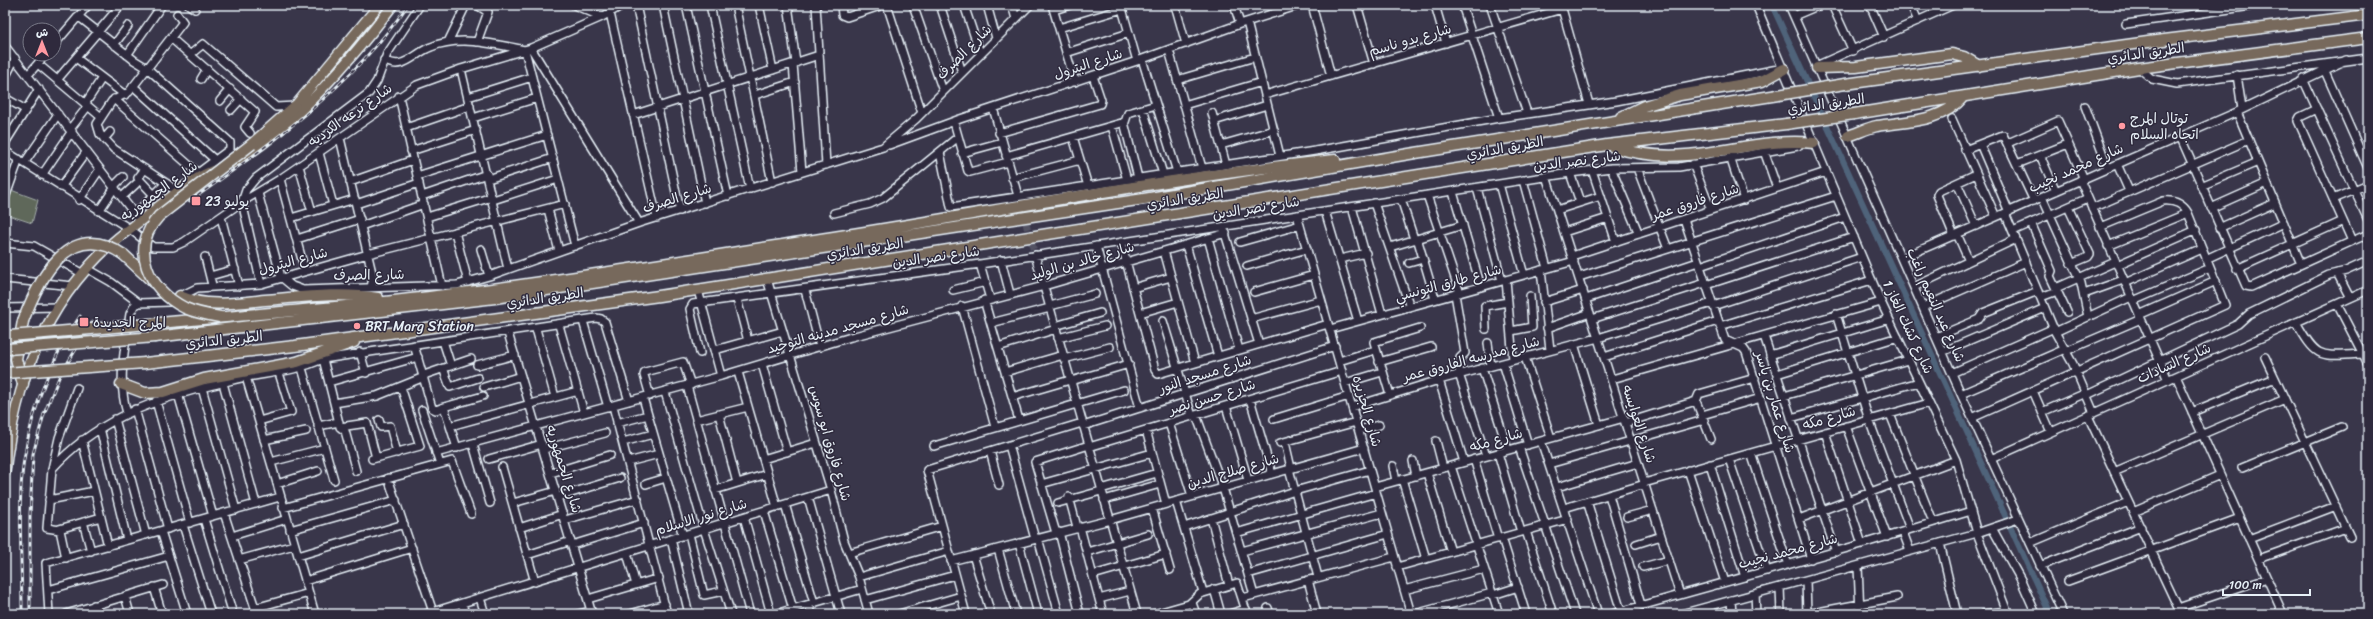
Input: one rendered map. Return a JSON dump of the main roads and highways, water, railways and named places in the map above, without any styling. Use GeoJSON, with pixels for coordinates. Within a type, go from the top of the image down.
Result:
{"type":"FeatureCollection","features":[{"type":"Feature","properties":{"kind":"highway","name":"الطريق الدائري"},"geometry":{"type":"LineString","coordinates":[[5,350],[155,337],[503,297],[1144,199],[1409,154],[1845,84],[2148,42],[2368,15]]}},
{"type":"Feature","properties":{"kind":"highway","name":"الطريق الدائري"},"geometry":{"type":"LineString","coordinates":[[5,372],[173,360],[376,335],[698,290],[1472,168],[1607,145],[1786,124],[2139,68],[2368,38]]}},
{"type":"Feature","properties":{"kind":"highway"},"geometry":{"type":"LineString","coordinates":[[1816,67],[1856,67],[1952,54],[1964,57],[1979,66]]}},
{"type":"Feature","properties":{"kind":"highway"},"geometry":{"type":"LineString","coordinates":[[1611,122],[1662,100],[1680,95],[1762,81],[1784,69]]}},
{"type":"Feature","properties":{"kind":"highway"},"geometry":{"type":"LineString","coordinates":[[1848,136],[1876,127],[1934,117],[1954,107],[1963,97]]}},
{"type":"Feature","properties":{"kind":"highway"},"geometry":{"type":"LineString","coordinates":[[156,285],[146,268],[144,255],[145,242],[152,225],[164,212],[297,108]]}},
{"type":"Feature","properties":{"kind":"highway"},"geometry":{"type":"LineString","coordinates":[[1607,145],[1640,153],[1673,156],[1788,142],[1814,143]]}},
{"type":"Feature","properties":{"kind":"highway","name":"الطريق الدائري"},"geometry":{"type":"LineString","coordinates":[[5,336],[392,301],[492,289],[844,235],[1019,204],[1263,168],[1409,154]]}},
{"type":"Feature","properties":{"kind":"highway"},"geometry":{"type":"LineString","coordinates":[[23,384],[16,359],[23,321],[34,294],[50,267],[59,256],[76,246],[96,244],[113,249],[124,255],[174,302],[184,308],[220,317]]}},
{"type":"Feature","properties":{"kind":"highway"},"geometry":{"type":"LineString","coordinates":[[180,296],[192,300],[222,303],[340,295],[366,296],[392,301]]}},
{"type":"Feature","properties":{"kind":"highway"},"geometry":{"type":"LineString","coordinates":[[121,384],[145,393],[163,392],[204,379],[297,362],[376,335]]}},
{"type":"Feature","properties":{"kind":"main road","name":"شارع الجمهوريه"},"geometry":{"type":"LineString","coordinates":[[297,108],[379,5]]}},
{"type":"Feature","properties":{"kind":"main road","name":"شارع الجمهوريه"},"geometry":{"type":"LineString","coordinates":[[5,471],[8,427],[35,346],[56,307],[85,271],[110,245],[130,229],[138,218],[204,175],[231,164],[250,153],[348,60],[393,5]]}},
{"type":"Feature","properties":{"kind":"waterway"},"geometry":{"type":"LineString","coordinates":[[1772,5],[2050,614]]}},
{"type":"Feature","properties":{"kind":"tunnel"},"geometry":{"type":"LineString","coordinates":[[1020,202],[1035,255]]}},
{"type":"Feature","properties":{"kind":"railway"},"geometry":{"type":"LineString","coordinates":[[190,201],[280,136],[335,88],[386,35],[408,5]]}},
{"type":"Feature","properties":{"kind":"railway"},"geometry":{"type":"LineString","coordinates":[[22,614],[20,502],[23,464],[27,441],[48,375],[57,355],[80,316]]}},
{"type":"Feature","properties":{"kind":"railway"},"geometry":{"type":"LineString","coordinates":[[30,614],[30,515],[33,454],[44,414],[60,375],[93,322]]}},
{"type":"Feature","properties":{"kind":"place","name":"توتال المرج اتجاه السلام"},"geometry":{"type":"Point","coordinates":[2122,126]}},
{"type":"Feature","properties":{"kind":"place","name":"23 يوليو"},"geometry":{"type":"Point","coordinates":[196,201]}},
{"type":"Feature","properties":{"kind":"place","name":"المرج الجديدة"},"geometry":{"type":"Point","coordinates":[84,322]}},
{"type":"Feature","properties":{"kind":"place","name":"BRT Marg Station"},"geometry":{"type":"Point","coordinates":[357,326]}}]}
